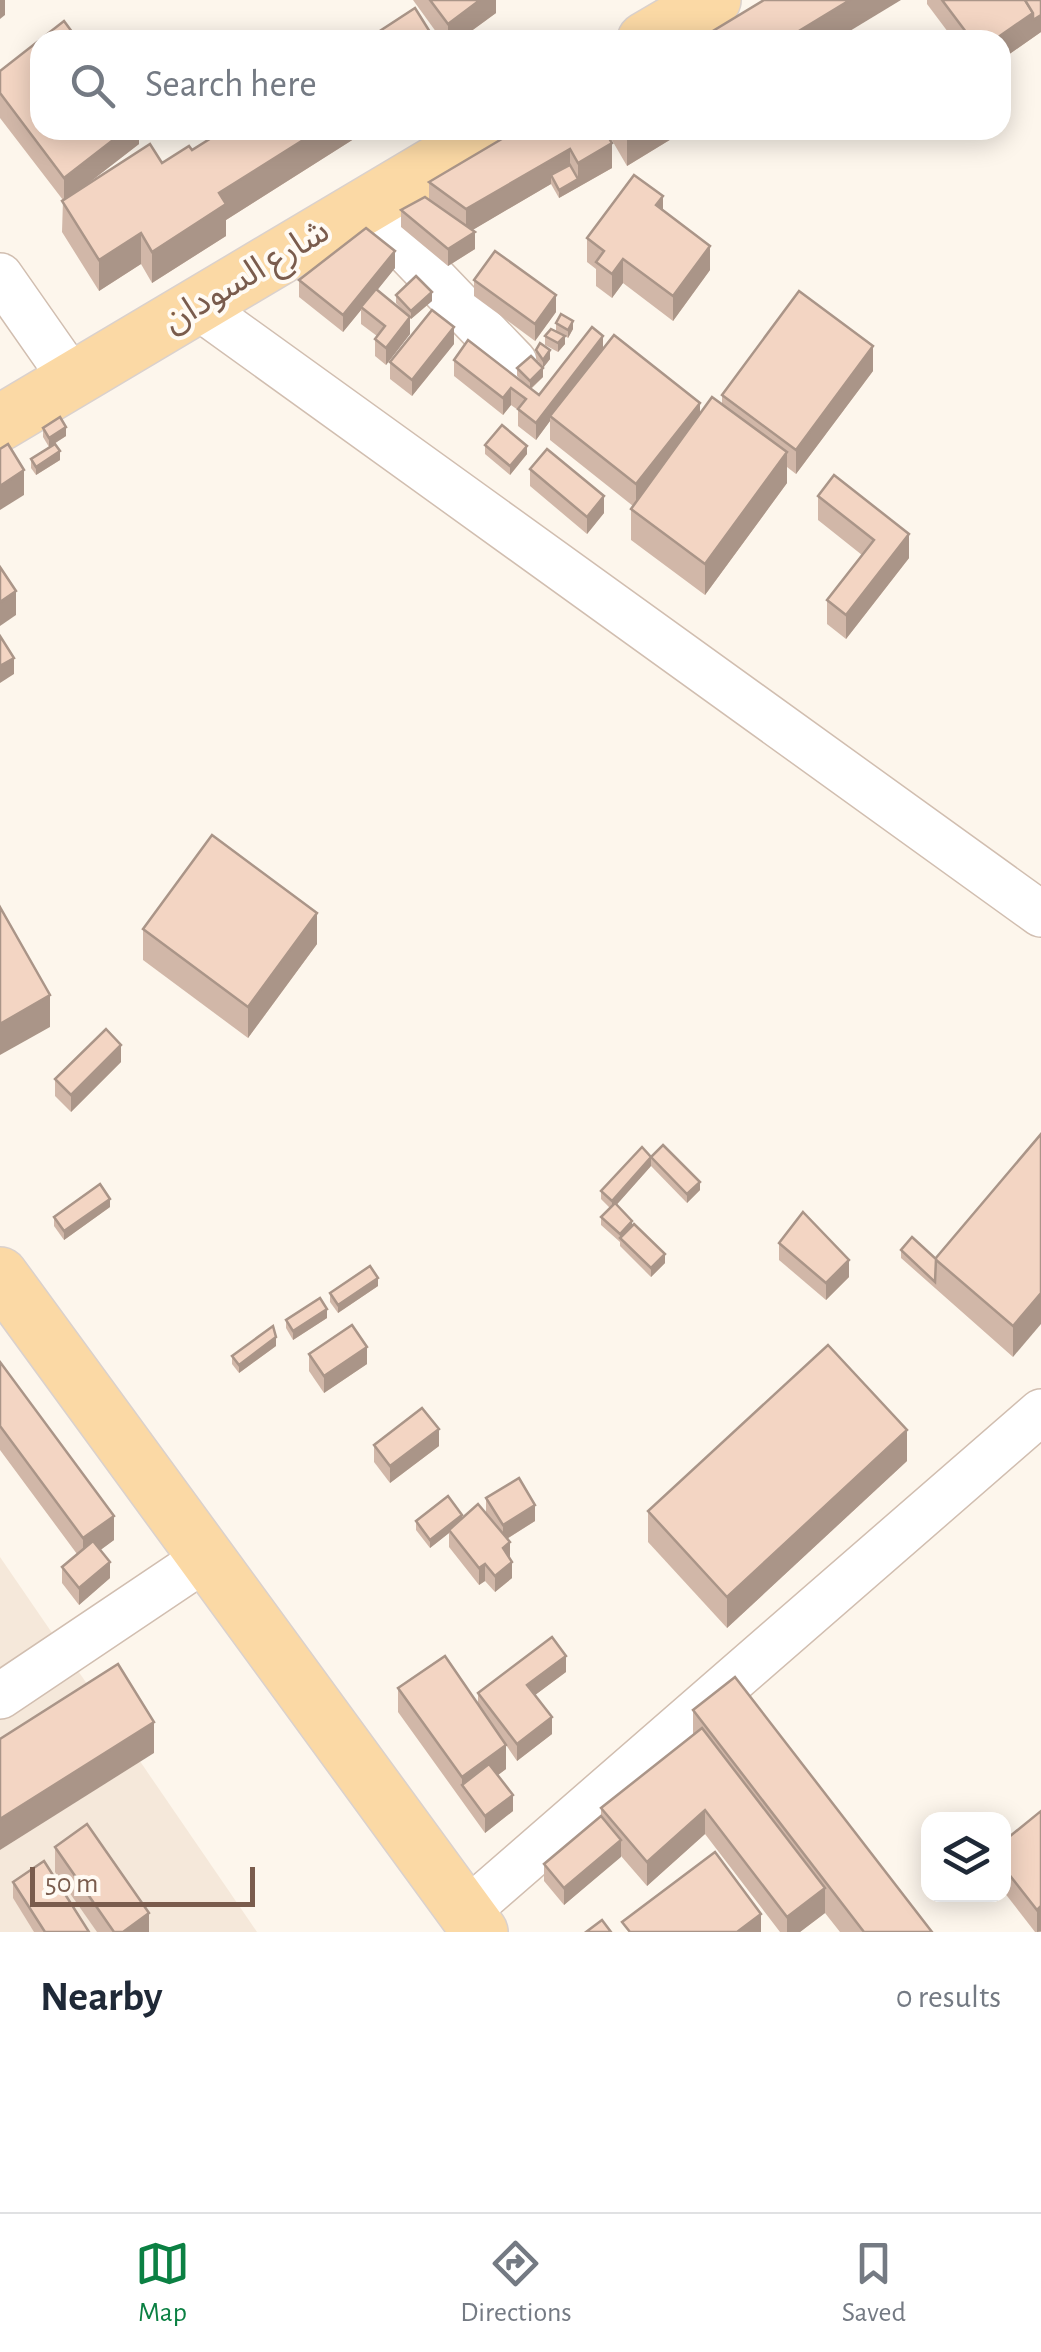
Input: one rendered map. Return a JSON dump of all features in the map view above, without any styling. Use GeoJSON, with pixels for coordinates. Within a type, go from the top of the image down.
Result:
{"type":"FeatureCollection","features":[{"type":"Feature","properties":{"kind":"main road","name":"شارع السودان"},"geometry":{"type":"LineString","coordinates":[[0,423],[476,140]]}},
{"type":"Feature","properties":{"kind":"main road"},"geometry":{"type":"LineString","coordinates":[[0,1275],[473,1922]]}},
{"type":"Feature","properties":{"kind":"street"},"geometry":{"type":"LineString","coordinates":[[364,206],[514,362]]}},
{"type":"Feature","properties":{"kind":"street"},"geometry":{"type":"LineString","coordinates":[[0,276],[72,379]]}},
{"type":"Feature","properties":{"kind":"street"},"geometry":{"type":"LineString","coordinates":[[196,305],[1041,914]]}},
{"type":"Feature","properties":{"kind":"street"},"geometry":{"type":"LineString","coordinates":[[473,1922],[1041,1412]]}},
{"type":"Feature","properties":{"kind":"street"},"geometry":{"type":"LineString","coordinates":[[0,1696],[207,1557]]}},
{"type":"Feature","properties":{"kind":"shaded area"},"geometry":{"type":"Polygon","coordinates":[[[0,1557],[257,1932],[0,1932],[0,1557]]]}},
{"type":"Feature","properties":{"kind":"building"},"geometry":{"type":"Polygon","coordinates":[[[430,0],[480,0],[448,24],[430,0]]]}},
{"type":"Feature","properties":{"kind":"building"},"geometry":{"type":"Polygon","coordinates":[[[764,0],[850,0],[800,30],[714,30],[764,0]]]}},
{"type":"Feature","properties":{"kind":"building"},"geometry":{"type":"Polygon","coordinates":[[[942,0],[1025,0],[1033,13],[1008,30],[964,30],[942,0]]]}},
{"type":"Feature","properties":{"kind":"building"},"geometry":{"type":"Polygon","coordinates":[[[1025,0],[1041,0],[1041,15],[1033,20],[1025,0]]]}},
{"type":"Feature","properties":{"kind":"building"},"geometry":{"type":"Polygon","coordinates":[[[415,8],[429,30],[381,30],[415,8]]]}},
{"type":"Feature","properties":{"kind":"building"},"geometry":{"type":"Polygon","coordinates":[[[64,21],[71,30],[52,30],[64,21]]]}},
{"type":"Feature","properties":{"kind":"building"},"geometry":{"type":"Polygon","coordinates":[[[30,48],[30,133],[0,93],[0,71],[30,48]]]}},
{"type":"Feature","properties":{"kind":"building"},"geometry":{"type":"Polygon","coordinates":[[[35,140],[113,140],[64,178],[35,140]]]}},
{"type":"Feature","properties":{"kind":"building"},"geometry":{"type":"Polygon","coordinates":[[[208,140],[303,140],[219,193],[226,204],[152,252],[141,233],[99,260],[62,201],[150,144],[162,163],[189,146],[192,150],[208,140]]]}},
{"type":"Feature","properties":{"kind":"building"},"geometry":{"type":"Polygon","coordinates":[[[500,140],[612,143],[578,163],[570,149],[466,209],[429,182],[500,140]]]}},
{"type":"Feature","properties":{"kind":"building"},"geometry":{"type":"Polygon","coordinates":[[[570,165],[578,179],[559,190],[551,175],[570,165]]]}},
{"type":"Feature","properties":{"kind":"building"},"geometry":{"type":"Polygon","coordinates":[[[634,175],[663,196],[656,205],[710,246],[673,296],[623,259],[612,274],[596,262],[604,251],[587,238],[634,175]]]}},
{"type":"Feature","properties":{"kind":"building"},"geometry":{"type":"Polygon","coordinates":[[[425,197],[475,232],[448,249],[401,210],[425,197]]]}},
{"type":"Feature","properties":{"kind":"building"},"geometry":{"type":"Polygon","coordinates":[[[366,228],[395,251],[343,315],[299,280],[366,228]]]}},
{"type":"Feature","properties":{"kind":"building"},"geometry":{"type":"Polygon","coordinates":[[[495,251],[556,295],[535,324],[474,280],[495,251]]]}},
{"type":"Feature","properties":{"kind":"building"},"geometry":{"type":"Polygon","coordinates":[[[416,276],[432,292],[411,311],[396,295],[416,276]]]}},
{"type":"Feature","properties":{"kind":"building"},"geometry":{"type":"Polygon","coordinates":[[[376,289],[410,317],[386,348],[375,339],[385,326],[361,307],[376,289]]]}},
{"type":"Feature","properties":{"kind":"building"},"geometry":{"type":"Polygon","coordinates":[[[799,291],[873,346],[796,450],[722,395],[799,291]]]}},
{"type":"Feature","properties":{"kind":"building"},"geometry":{"type":"Polygon","coordinates":[[[432,310],[454,327],[412,380],[390,362],[432,310]]]}},
{"type":"Feature","properties":{"kind":"building"},"geometry":{"type":"Polygon","coordinates":[[[561,314],[573,321],[568,330],[556,323],[561,314]]]}},
{"type":"Feature","properties":{"kind":"building"},"geometry":{"type":"Polygon","coordinates":[[[592,327],[603,336],[536,423],[518,409],[526,399],[511,388],[503,398],[454,360],[468,340],[539,395],[592,327]]]}},
{"type":"Feature","properties":{"kind":"building"},"geometry":{"type":"Polygon","coordinates":[[[551,329],[565,336],[558,343],[545,336],[551,329]]]}},
{"type":"Feature","properties":{"kind":"building"},"geometry":{"type":"Polygon","coordinates":[[[614,335],[700,403],[636,484],[550,416],[614,335]]]}},
{"type":"Feature","properties":{"kind":"building"},"geometry":{"type":"Polygon","coordinates":[[[540,343],[550,350],[543,360],[536,350],[540,343]]]}},
{"type":"Feature","properties":{"kind":"building"},"geometry":{"type":"Polygon","coordinates":[[[531,356],[543,368],[530,381],[517,368],[531,356]]]}},
{"type":"Feature","properties":{"kind":"building"},"geometry":{"type":"Polygon","coordinates":[[[712,397],[787,452],[705,564],[631,509],[712,397]]]}},
{"type":"Feature","properties":{"kind":"building"},"geometry":{"type":"Polygon","coordinates":[[[60,417],[66,427],[49,438],[43,428],[60,417]]]}},
{"type":"Feature","properties":{"kind":"building"},"geometry":{"type":"Polygon","coordinates":[[[502,425],[527,446],[510,466],[485,445],[502,425]]]}},
{"type":"Feature","properties":{"kind":"building"},"geometry":{"type":"Polygon","coordinates":[[[8,444],[24,470],[0,486],[0,449],[8,444]]]}},
{"type":"Feature","properties":{"kind":"building"},"geometry":{"type":"Polygon","coordinates":[[[55,444],[60,451],[36,467],[31,459],[55,444]]]}},
{"type":"Feature","properties":{"kind":"building"},"geometry":{"type":"Polygon","coordinates":[[[547,449],[604,496],[587,517],[530,469],[547,449]]]}},
{"type":"Feature","properties":{"kind":"building"},"geometry":{"type":"Polygon","coordinates":[[[834,475],[909,534],[846,615],[827,600],[874,540],[818,496],[834,475]]]}},
{"type":"Feature","properties":{"kind":"building"},"geometry":{"type":"Polygon","coordinates":[[[0,567],[16,591],[0,602],[0,567]]]}},
{"type":"Feature","properties":{"kind":"building"},"geometry":{"type":"Polygon","coordinates":[[[0,636],[14,658],[0,666],[0,636]]]}},
{"type":"Feature","properties":{"kind":"building"},"geometry":{"type":"Polygon","coordinates":[[[212,835],[317,913],[248,1007],[143,929],[212,835]]]}},
{"type":"Feature","properties":{"kind":"building"},"geometry":{"type":"Polygon","coordinates":[[[0,907],[50,995],[0,1024],[0,907]]]}},
{"type":"Feature","properties":{"kind":"building"},"geometry":{"type":"Polygon","coordinates":[[[106,1029],[121,1045],[71,1095],[55,1079],[106,1029]]]}},
{"type":"Feature","properties":{"kind":"building"},"geometry":{"type":"Polygon","coordinates":[[[1041,1134],[1041,1293],[1013,1326],[935,1259],[1041,1134]]]}},
{"type":"Feature","properties":{"kind":"building"},"geometry":{"type":"Polygon","coordinates":[[[663,1145],[700,1182],[687,1194],[651,1157],[663,1145]]]}},
{"type":"Feature","properties":{"kind":"building"},"geometry":{"type":"Polygon","coordinates":[[[642,1147],[651,1157],[612,1201],[601,1191],[642,1147]]]}},
{"type":"Feature","properties":{"kind":"building"},"geometry":{"type":"Polygon","coordinates":[[[100,1184],[110,1199],[64,1231],[54,1217],[100,1184]]]}},
{"type":"Feature","properties":{"kind":"building"},"geometry":{"type":"Polygon","coordinates":[[[615,1203],[632,1221],[620,1234],[601,1217],[615,1203]]]}},
{"type":"Feature","properties":{"kind":"building"},"geometry":{"type":"Polygon","coordinates":[[[803,1212],[849,1260],[826,1283],[779,1243],[803,1212]]]}},
{"type":"Feature","properties":{"kind":"building"},"geometry":{"type":"Polygon","coordinates":[[[634,1224],[665,1254],[651,1268],[620,1238],[634,1224]]]}},
{"type":"Feature","properties":{"kind":"building"},"geometry":{"type":"Polygon","coordinates":[[[912,1237],[936,1259],[935,1282],[901,1250],[912,1237]]]}},
{"type":"Feature","properties":{"kind":"building"},"geometry":{"type":"Polygon","coordinates":[[[370,1266],[378,1278],[338,1305],[330,1293],[370,1266]]]}},
{"type":"Feature","properties":{"kind":"building"},"geometry":{"type":"Polygon","coordinates":[[[320,1298],[327,1309],[293,1331],[286,1320],[320,1298]]]}},
{"type":"Feature","properties":{"kind":"building"},"geometry":{"type":"Polygon","coordinates":[[[352,1325],[367,1347],[324,1376],[309,1354],[352,1325]]]}},
{"type":"Feature","properties":{"kind":"building"},"geometry":{"type":"Polygon","coordinates":[[[273,1326],[276,1337],[239,1365],[232,1356],[273,1326]]]}},
{"type":"Feature","properties":{"kind":"building"},"geometry":{"type":"Polygon","coordinates":[[[828,1345],[907,1430],[727,1597],[648,1511],[828,1345]]]}},
{"type":"Feature","properties":{"kind":"building"},"geometry":{"type":"Polygon","coordinates":[[[0,1362],[114,1516],[83,1538],[0,1426],[0,1362]]]}},
{"type":"Feature","properties":{"kind":"building"},"geometry":{"type":"Polygon","coordinates":[[[422,1408],[439,1429],[390,1466],[374,1445],[422,1408]]]}},
{"type":"Feature","properties":{"kind":"building"},"geometry":{"type":"Polygon","coordinates":[[[519,1478],[535,1505],[503,1525],[486,1498],[519,1478]]]}},
{"type":"Feature","properties":{"kind":"building"},"geometry":{"type":"Polygon","coordinates":[[[448,1496],[462,1515],[430,1540],[416,1521],[448,1496]]]}},
{"type":"Feature","properties":{"kind":"building"},"geometry":{"type":"Polygon","coordinates":[[[478,1504],[510,1542],[503,1548],[512,1562],[495,1576],[485,1564],[479,1568],[449,1530],[478,1504]]]}},
{"type":"Feature","properties":{"kind":"building"},"geometry":{"type":"Polygon","coordinates":[[[93,1541],[110,1562],[79,1588],[62,1567],[93,1541]]]}},
{"type":"Feature","properties":{"kind":"building"},"geometry":{"type":"Polygon","coordinates":[[[552,1637],[566,1656],[527,1685],[552,1717],[517,1744],[478,1693],[552,1637]]]}},
{"type":"Feature","properties":{"kind":"building"},"geometry":{"type":"Polygon","coordinates":[[[445,1656],[506,1745],[462,1777],[398,1688],[445,1656]]]}},
{"type":"Feature","properties":{"kind":"building"},"geometry":{"type":"Polygon","coordinates":[[[118,1664],[154,1722],[0,1819],[0,1739],[118,1664]]]}},
{"type":"Feature","properties":{"kind":"building"},"geometry":{"type":"Polygon","coordinates":[[[735,1677],[932,1932],[864,1932],[693,1710],[735,1677]]]}},
{"type":"Feature","properties":{"kind":"building"},"geometry":{"type":"Polygon","coordinates":[[[702,1728],[825,1888],[787,1917],[705,1810],[647,1862],[601,1808],[702,1728]]]}},
{"type":"Feature","properties":{"kind":"building"},"geometry":{"type":"Polygon","coordinates":[[[489,1764],[513,1795],[485,1816],[462,1785],[489,1764]]]}},
{"type":"Feature","properties":{"kind":"building"},"geometry":{"type":"Polygon","coordinates":[[[1041,1811],[1041,1906],[1037,1910],[1011,1877],[1011,1835],[1041,1811]]]}},
{"type":"Feature","properties":{"kind":"building"},"geometry":{"type":"Polygon","coordinates":[[[601,1816],[621,1840],[564,1888],[544,1864],[601,1816]]]}},
{"type":"Feature","properties":{"kind":"building"},"geometry":{"type":"Polygon","coordinates":[[[87,1824],[149,1913],[123,1932],[114,1932],[55,1847],[87,1824]]]}},
{"type":"Feature","properties":{"kind":"building"},"geometry":{"type":"Polygon","coordinates":[[[715,1852],[761,1914],[737,1932],[630,1932],[622,1922],[715,1852]]]}},
{"type":"Feature","properties":{"kind":"building"},"geometry":{"type":"Polygon","coordinates":[[[44,1861],[89,1932],[45,1932],[13,1882],[44,1861]]]}},
{"type":"Feature","properties":{"kind":"building"},"geometry":{"type":"Polygon","coordinates":[[[602,1920],[611,1932],[586,1932],[602,1920]]]}}]}
